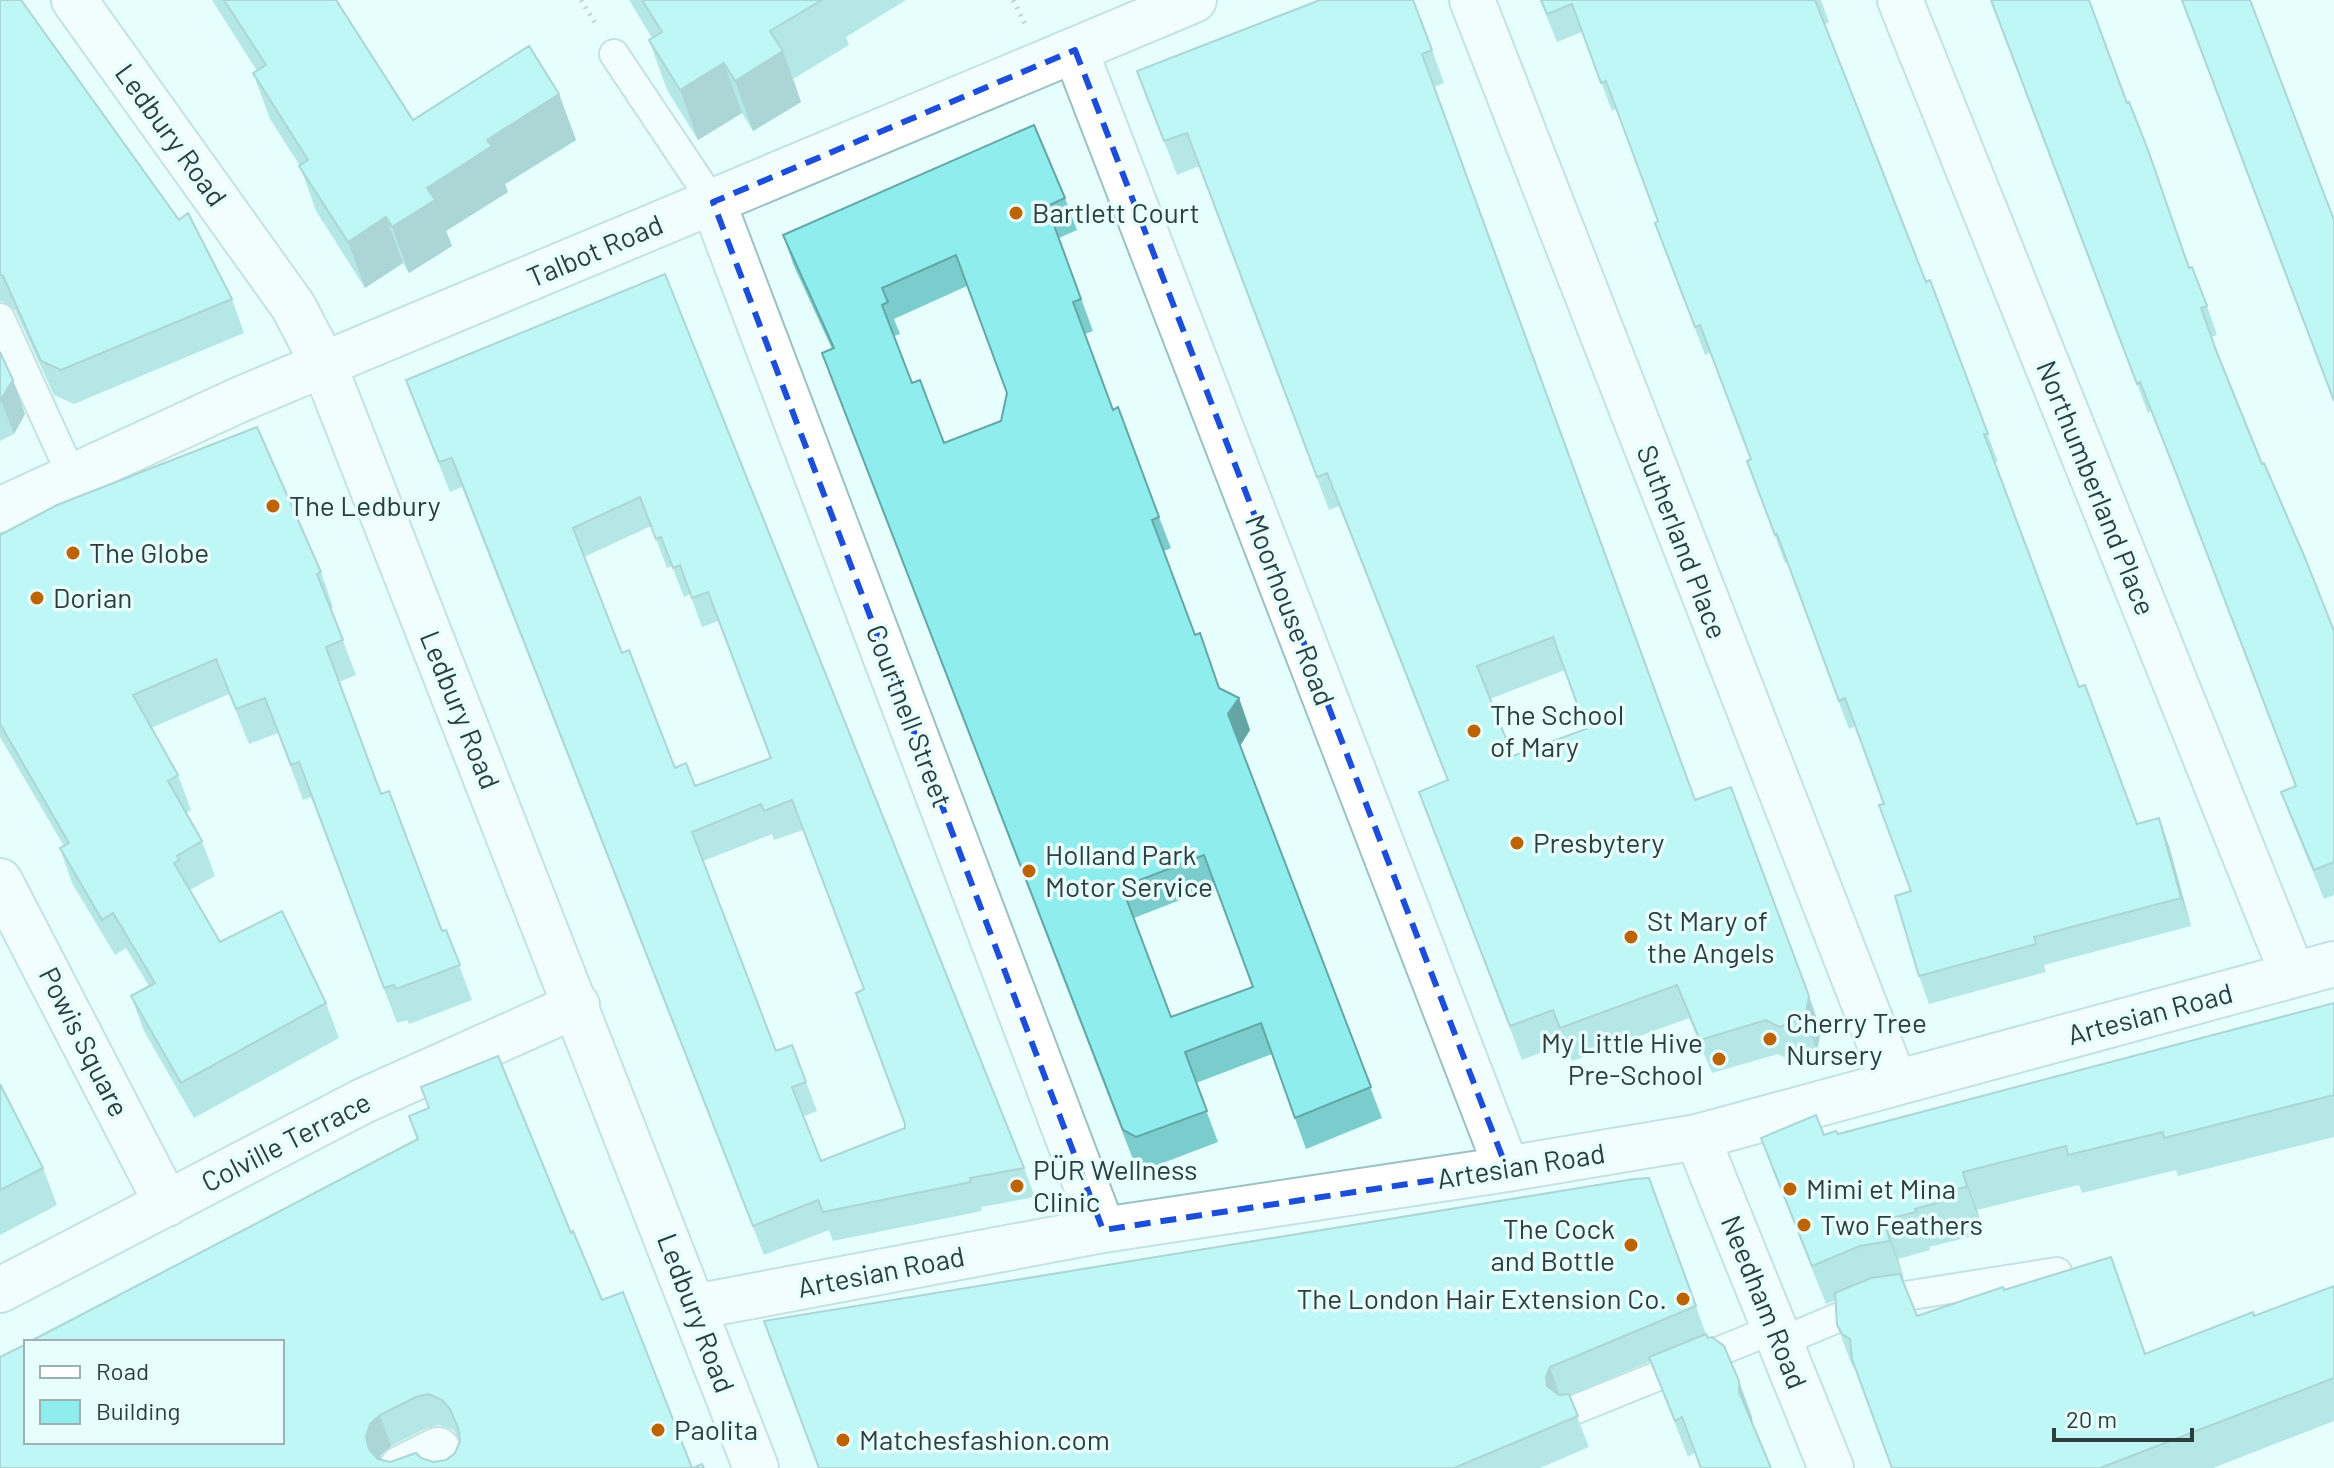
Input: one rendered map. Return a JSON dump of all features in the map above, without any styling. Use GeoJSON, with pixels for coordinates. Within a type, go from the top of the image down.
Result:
{"type":"FeatureCollection","features":[{"type":"Feature","properties":{"kind":"street","name":"Ledbury Road"},"geometry":{"type":"LineString","coordinates":[[74,0],[293,306],[324,365],[756,1468]]}},
{"type":"Feature","properties":{"kind":"street","name":"Talbot Road"},"geometry":{"type":"LineString","coordinates":[[0,510],[241,399],[1194,0]]}},
{"type":"Feature","properties":{"kind":"street","name":"Sutherland Place"},"geometry":{"type":"LineString","coordinates":[[1472,0],[1895,1083]]}},
{"type":"Feature","properties":{"kind":"street","name":"Northumberland Place"},"geometry":{"type":"LineString","coordinates":[[1900,0],[2314,970]]}},
{"type":"Feature","properties":{"kind":"street","name":"Moorhouse Road"},"geometry":{"type":"LineString","coordinates":[[1075,50],[1507,1169]]}},
{"type":"Feature","properties":{"kind":"street","name":"Courtnell Street"},"geometry":{"type":"LineString","coordinates":[[713,202],[1103,1230]]}},
{"type":"Feature","properties":{"kind":"street","name":"Powis Square"},"geometry":{"type":"LineString","coordinates":[[0,881],[167,1204]]}},
{"type":"Feature","properties":{"kind":"street","name":"Artesian Road"},"geometry":{"type":"LineString","coordinates":[[694,1307],[1103,1230],[1697,1137],[2314,970]]}},
{"type":"Feature","properties":{"kind":"street","name":"Colville Terrace"},"geometry":{"type":"LineString","coordinates":[[0,1290],[363,1101],[577,1005]]}},
{"type":"Feature","properties":{"kind":"street","name":"Needham Road"},"geometry":{"type":"LineString","coordinates":[[1697,1137],[1831,1468]]}},
{"type":"Feature","properties":{"kind":"street"},"geometry":{"type":"LineString","coordinates":[[402,1468],[438,1450],[446,1468]]}},
{"type":"Feature","properties":{"kind":"lane"},"geometry":{"type":"LineString","coordinates":[[614,54],[713,202]]}},
{"type":"Feature","properties":{"kind":"lane"},"geometry":{"type":"LineString","coordinates":[[0,318],[72,476]]}},
{"type":"Feature","properties":{"kind":"lane"},"geometry":{"type":"LineString","coordinates":[[1574,1410],[1880,1300],[2057,1272]]}},
{"type":"Feature","properties":{"kind":"highlighted area"},"geometry":{"type":"Polygon","coordinates":[[[1075,50],[1507,1169],[1103,1230],[713,202],[1075,50]]]}},
{"type":"Feature","properties":{"kind":"building"},"geometry":{"type":"Polygon","coordinates":[[[0,0],[21,0],[179,220],[188,213],[232,299],[61,370],[41,361],[0,274],[0,0]]]}},
{"type":"Feature","properties":{"kind":"building"},"geometry":{"type":"Polygon","coordinates":[[[224,0],[336,0],[413,120],[529,46],[559,94],[487,140],[492,146],[427,188],[435,200],[392,227],[386,217],[348,242],[299,166],[308,160],[253,73],[266,65],[224,0]]]}},
{"type":"Feature","properties":{"kind":"building"},"geometry":{"type":"Polygon","coordinates":[[[642,0],[822,0],[770,31],[783,51],[735,81],[724,63],[680,90],[649,40],[662,32],[642,0]]]}},
{"type":"Feature","properties":{"kind":"building"},"geometry":{"type":"Polygon","coordinates":[[[1320,0],[1413,0],[1432,50],[1422,54],[1695,800],[1731,787],[1809,996],[1805,1018],[1779,1027],[1766,1020],[1700,1040],[1677,985],[1560,1028],[1553,1010],[1510,1026],[1419,792],[1448,780],[1327,473],[1317,477],[1187,133],[1164,141],[1137,71],[1320,0]],[[1553,637],[1477,666],[1513,756],[1586,729],[1553,637]]]}},
{"type":"Feature","properties":{"kind":"building"},"geometry":{"type":"Polygon","coordinates":[[[1541,0],[1815,0],[1926,282],[1930,280],[2079,687],[2085,685],[2137,824],[2159,818],[2181,898],[2034,937],[2036,944],[1919,976],[1895,896],[1911,891],[1879,805],[1884,804],[1845,698],[1839,701],[1747,461],[1751,459],[1700,325],[1695,327],[1655,223],[1658,221],[1606,81],[1601,83],[1572,4],[1547,14],[1541,0]]]}},
{"type":"Feature","properties":{"kind":"building"},"geometry":{"type":"Polygon","coordinates":[[[1991,0],[2089,0],[2148,150],[2189,268],[2192,267],[2207,306],[2201,308],[2217,353],[2334,631],[2334,862],[2314,870],[2281,792],[2296,786],[2140,382],[2137,384],[1991,0]]]}},
{"type":"Feature","properties":{"kind":"building"},"geometry":{"type":"Polygon","coordinates":[[[2182,0],[2250,0],[2334,220],[2334,401],[2182,0]]]}},
{"type":"Feature","properties":{"kind":"building"},"geometry":{"type":"Polygon","coordinates":[[[1034,125],[1065,198],[1047,206],[1081,299],[1073,302],[1113,410],[1118,407],[1159,517],[1152,520],[1195,635],[1200,633],[1219,688],[1239,698],[1228,714],[1371,1087],[1295,1118],[1261,1023],[1185,1052],[1207,1111],[1136,1137],[1123,1130],[822,353],[834,348],[783,235],[1034,125]],[[956,255],[882,288],[888,302],[882,305],[912,383],[920,380],[944,443],[1001,421],[1007,393],[956,255]],[[1204,855],[1122,887],[1171,1017],[1253,987],[1204,855]]]}},
{"type":"Feature","properties":{"kind":"building"},"geometry":{"type":"Polygon","coordinates":[[[665,274],[1024,1168],[823,1212],[818,1200],[753,1226],[452,458],[439,462],[406,380],[665,274]],[[640,497],[573,528],[622,653],[629,650],[675,768],[686,763],[695,786],[771,758],[708,592],[692,598],[680,565],[673,568],[661,537],[656,539],[640,497]],[[792,800],[764,811],[761,804],[692,832],[776,1051],[792,1045],[806,1082],[792,1087],[821,1161],[905,1128],[905,1124],[856,993],[864,989],[792,800]]]}},
{"type":"Feature","properties":{"kind":"building"},"geometry":{"type":"Polygon","coordinates":[[[0,352],[13,380],[0,401],[0,352]]]}},
{"type":"Feature","properties":{"kind":"building"},"geometry":{"type":"Polygon","coordinates":[[[257,427],[321,572],[317,574],[343,640],[326,647],[381,794],[389,791],[442,931],[446,930],[460,965],[396,989],[394,985],[384,988],[299,762],[291,765],[265,698],[236,709],[216,659],[133,695],[178,775],[168,781],[202,841],[177,856],[179,860],[174,863],[220,942],[282,911],[326,1003],[181,1083],[131,996],[155,983],[113,913],[102,920],[60,848],[69,843],[0,724],[0,535],[57,505],[257,427]]]}},
{"type":"Feature","properties":{"kind":"building"},"geometry":{"type":"Polygon","coordinates":[[[2334,1003],[2334,1095],[2164,1138],[2163,1132],[2068,1155],[2066,1146],[1963,1172],[1967,1187],[1952,1190],[1955,1198],[1884,1220],[1890,1241],[1860,1246],[1812,1266],[1761,1138],[1816,1115],[1824,1135],[1836,1131],[1838,1134],[2334,1003]]]}},
{"type":"Feature","properties":{"kind":"building"},"geometry":{"type":"Polygon","coordinates":[[[498,1056],[602,1300],[623,1292],[692,1468],[0,1468],[0,1357],[24,1345],[24,1444],[284,1444],[284,1340],[33,1340],[418,1139],[409,1116],[429,1108],[421,1087],[498,1056]],[[428,1394],[416,1397],[380,1415],[370,1424],[366,1437],[369,1449],[378,1459],[390,1462],[416,1453],[433,1462],[446,1460],[455,1453],[460,1441],[450,1409],[442,1400],[428,1394]]]}},
{"type":"Feature","properties":{"kind":"building"},"geometry":{"type":"Polygon","coordinates":[[[0,1084],[43,1168],[0,1190],[0,1084]]]}},
{"type":"Feature","properties":{"kind":"building"},"geometry":{"type":"Polygon","coordinates":[[[1649,1178],[1696,1306],[1550,1367],[1547,1386],[1559,1395],[1569,1394],[1578,1416],[1454,1468],[819,1468],[764,1321],[1634,1179],[1649,1178]]]}},
{"type":"Feature","properties":{"kind":"building"},"geometry":{"type":"Polygon","coordinates":[[[2111,1257],[2145,1354],[2253,1312],[2254,1316],[2334,1286],[2334,1378],[2100,1468],[1892,1468],[1852,1359],[1850,1339],[1842,1334],[1837,1325],[1835,1293],[1871,1278],[1900,1274],[1917,1316],[2003,1287],[2004,1290],[2111,1257]]]}},
{"type":"Feature","properties":{"kind":"building"},"geometry":{"type":"Polygon","coordinates":[[[1706,1334],[1724,1346],[1739,1381],[1739,1392],[1771,1468],[1701,1468],[1682,1417],[1675,1421],[1649,1357],[1706,1334]]]}},
{"type":"Feature","properties":{"kind":"place","name":"Bartlett Court"},"geometry":{"type":"Point","coordinates":[1016,213]}},
{"type":"Feature","properties":{"kind":"place","name":"The Ledbury"},"geometry":{"type":"Point","coordinates":[273,506]}},
{"type":"Feature","properties":{"kind":"place","name":"The Globe"},"geometry":{"type":"Point","coordinates":[73,553]}},
{"type":"Feature","properties":{"kind":"place","name":"Dorian"},"geometry":{"type":"Point","coordinates":[37,598]}},
{"type":"Feature","properties":{"kind":"place","name":"The School of Mary"},"geometry":{"type":"Point","coordinates":[1474,731]}},
{"type":"Feature","properties":{"kind":"place","name":"Presbytery"},"geometry":{"type":"Point","coordinates":[1517,843]}},
{"type":"Feature","properties":{"kind":"place","name":"Holland Park Motor Service"},"geometry":{"type":"Point","coordinates":[1029,871]}},
{"type":"Feature","properties":{"kind":"place","name":"St Mary of the Angels"},"geometry":{"type":"Point","coordinates":[1631,937]}},
{"type":"Feature","properties":{"kind":"place","name":"Cherry Tree Nursery"},"geometry":{"type":"Point","coordinates":[1770,1039]}},
{"type":"Feature","properties":{"kind":"place","name":"My Little Hive Pre-School"},"geometry":{"type":"Point","coordinates":[1719,1059]}},
{"type":"Feature","properties":{"kind":"place","name":"PÜR Wellness Clinic"},"geometry":{"type":"Point","coordinates":[1017,1186]}},
{"type":"Feature","properties":{"kind":"place","name":"Mimi et Mina"},"geometry":{"type":"Point","coordinates":[1790,1189]}},
{"type":"Feature","properties":{"kind":"place","name":"Two Feathers"},"geometry":{"type":"Point","coordinates":[1804,1225]}},
{"type":"Feature","properties":{"kind":"place","name":"The Cock and Bottle"},"geometry":{"type":"Point","coordinates":[1631,1245]}},
{"type":"Feature","properties":{"kind":"place","name":"The London Hair Extension Co."},"geometry":{"type":"Point","coordinates":[1683,1299]}},
{"type":"Feature","properties":{"kind":"place","name":"Paolita"},"geometry":{"type":"Point","coordinates":[658,1430]}},
{"type":"Feature","properties":{"kind":"place","name":"Matchesfashion.com"},"geometry":{"type":"Point","coordinates":[843,1440]}}]}
